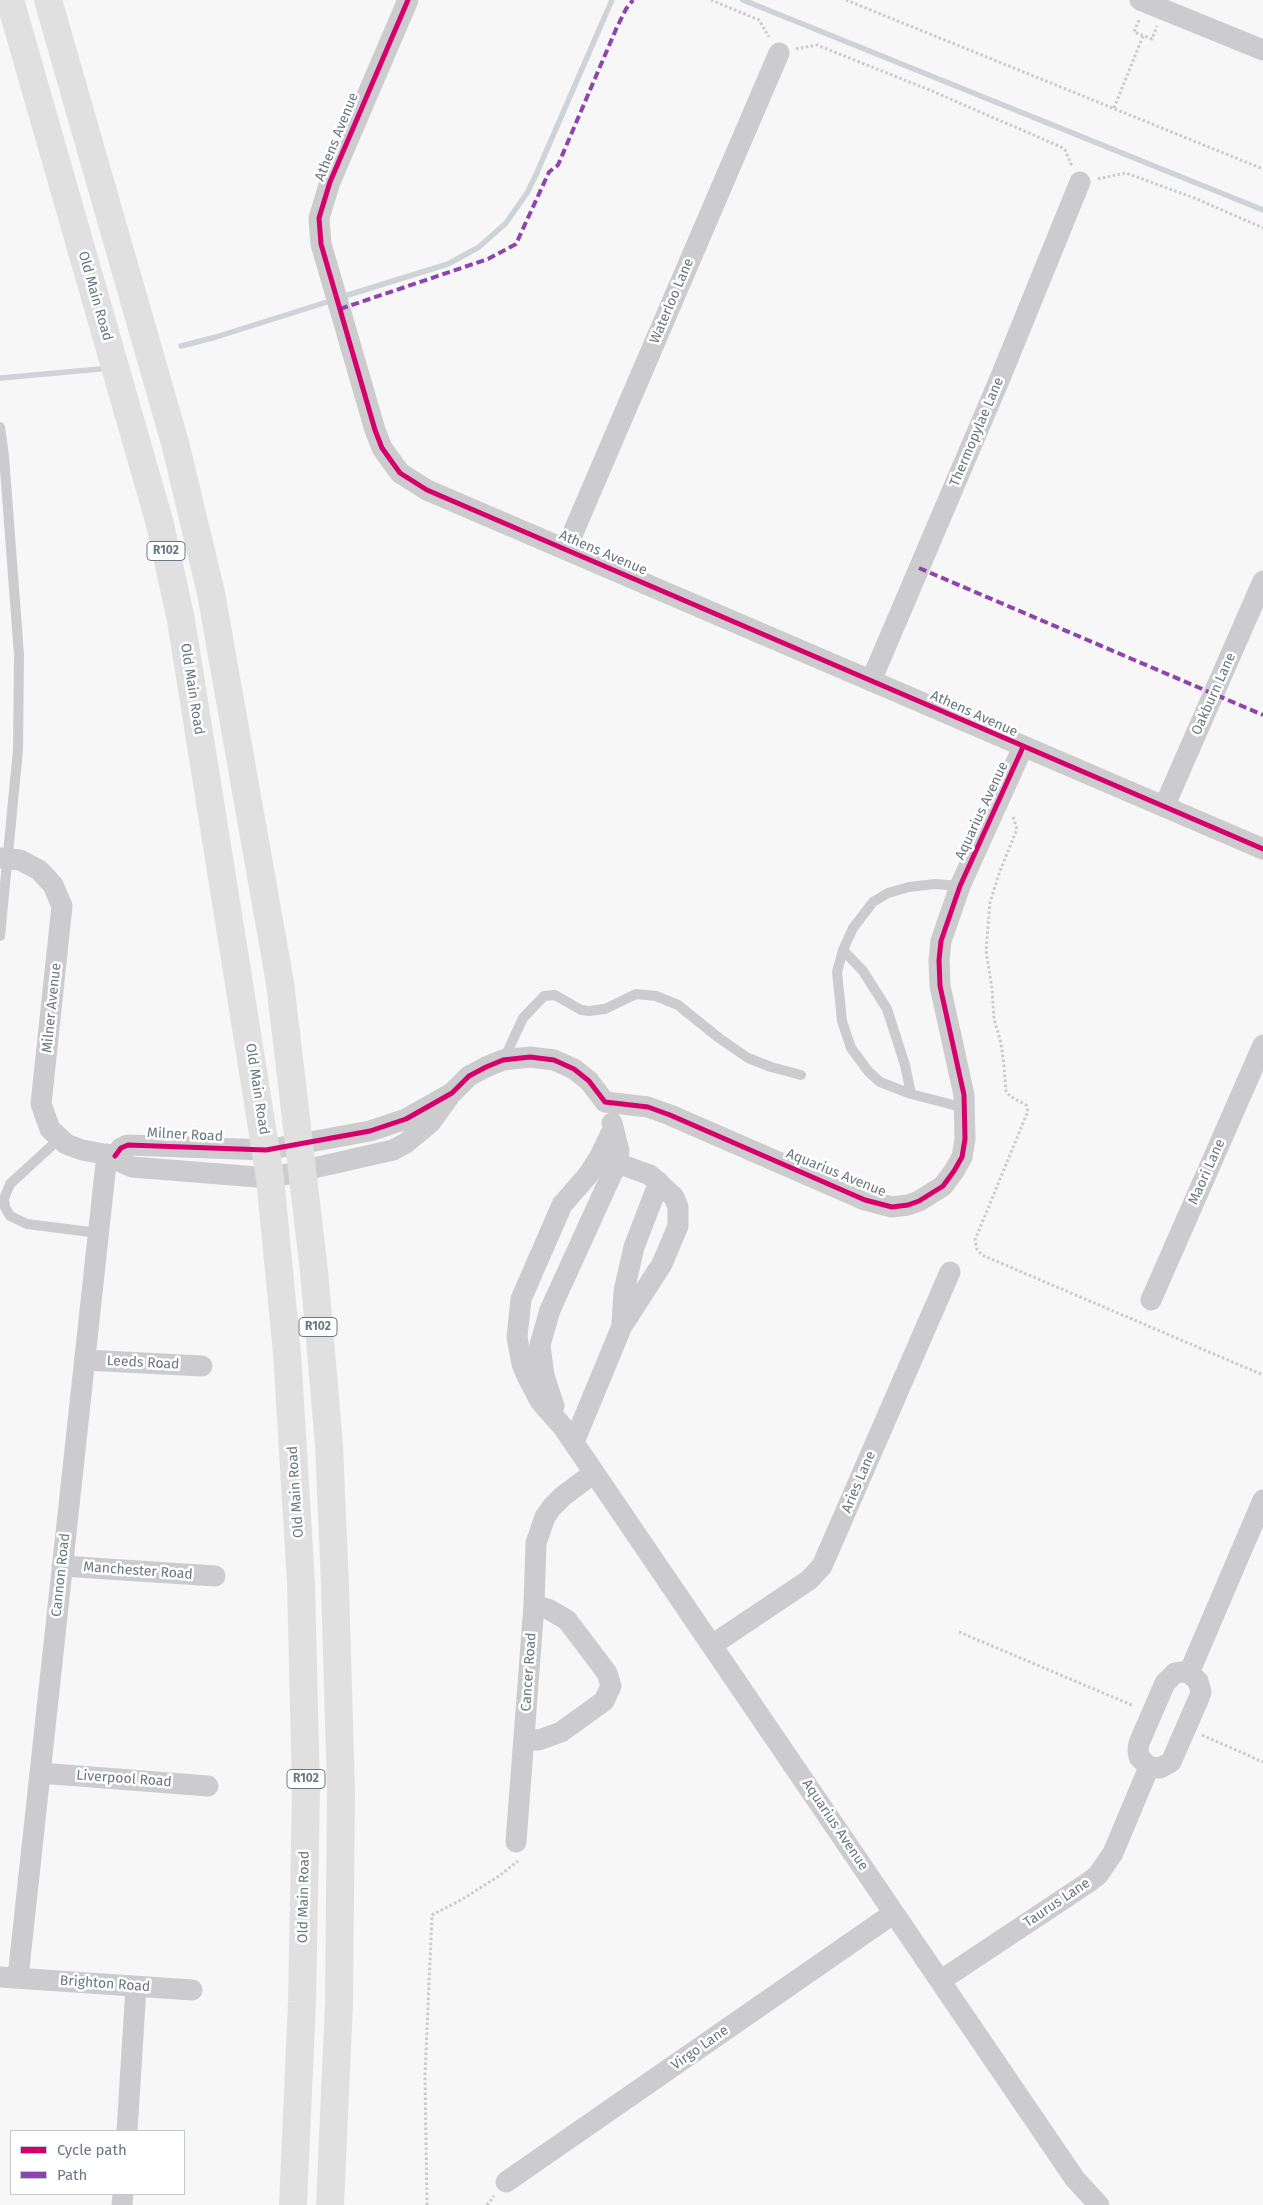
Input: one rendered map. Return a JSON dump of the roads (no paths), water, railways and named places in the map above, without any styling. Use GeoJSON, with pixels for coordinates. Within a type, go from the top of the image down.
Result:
{"type":"FeatureCollection","features":[{"type":"Feature","properties":{"kind":"main road","name":"Old Main Road"},"geometry":{"type":"LineString","coordinates":[[10,0],[160,524],[181,620],[270,1178],[287,1353],[301,1582],[306,1780],[302,2002],[293,2205]]}},
{"type":"Feature","properties":{"kind":"main road","name":"R102"},"geometry":{"type":"LineString","coordinates":[[48,0],[175,443],[211,593],[280,983],[314,1271],[328,1435],[336,1586],[341,1790],[338,2003],[330,2205]]}},
{"type":"Feature","properties":{"kind":"street"},"geometry":{"type":"LineString","coordinates":[[1140,0],[1263,50]]}},
{"type":"Feature","properties":{"kind":"street","name":"Athens Avenue"},"geometry":{"type":"LineString","coordinates":[[402,2],[330,182],[320,218],[321,244],[370,412],[382,448],[400,473],[411,482],[1023,747],[1263,848]]}},
{"type":"Feature","properties":{"kind":"street","name":"Waterloo Lane"},"geometry":{"type":"LineString","coordinates":[[566,549],[779,53]]}},
{"type":"Feature","properties":{"kind":"street","name":"Thermopylae Lane"},"geometry":{"type":"LineString","coordinates":[[871,681],[1001,376],[1080,182]]}},
{"type":"Feature","properties":{"kind":"street","name":"Oakburn Lane"},"geometry":{"type":"LineString","coordinates":[[1164,807],[1263,581]]}},
{"type":"Feature","properties":{"kind":"street","name":"Aquarius Avenue"},"geometry":{"type":"LineString","coordinates":[[605,1102],[648,1107],[670,1115],[865,1200],[892,1207],[908,1205],[930,1196],[942,1186],[962,1157],[965,1139],[965,1108],[964,1095],[940,986],[938,960],[941,941],[960,886],[1023,747]]}},
{"type":"Feature","properties":{"kind":"street","name":"Milner Avenue"},"geometry":{"type":"LineString","coordinates":[[0,858],[20,860],[38,870],[53,885],[62,906],[41,1104],[46,1121],[59,1139]]}},
{"type":"Feature","properties":{"kind":"street","name":"Maori Lane"},"geometry":{"type":"LineString","coordinates":[[1151,1300],[1263,1044]]}},
{"type":"Feature","properties":{"kind":"street","name":"Aquarius Avenue"},"geometry":{"type":"LineString","coordinates":[[270,1178],[393,1150],[406,1143],[430,1123],[452,1092],[469,1076],[503,1060],[530,1057],[554,1060],[574,1069],[589,1081],[605,1102],[619,1151],[617,1163],[550,1310],[540,1345],[548,1390],[569,1434],[594,1472],[1075,2179],[1100,2205]]}},
{"type":"Feature","properties":{"kind":"street","name":"Aquarius Avenue"},"geometry":{"type":"LineString","coordinates":[[299,1144],[389,1126],[452,1092]]}},
{"type":"Feature","properties":{"kind":"street","name":"Aquarius Avenue"},"geometry":{"type":"LineString","coordinates":[[569,1434],[540,1401],[524,1370],[518,1337],[518,1310],[535,1263],[562,1205],[588,1175],[599,1158],[613,1129]]}},
{"type":"Feature","properties":{"kind":"street"},"geometry":{"type":"LineString","coordinates":[[59,1139],[74,1148],[111,1155],[132,1167],[270,1178]]}},
{"type":"Feature","properties":{"kind":"street","name":"Milner Road"},"geometry":{"type":"LineString","coordinates":[[111,1155],[121,1148],[135,1144],[266,1150],[299,1144]]}},
{"type":"Feature","properties":{"kind":"street","name":"Cannon Road"},"geometry":{"type":"LineString","coordinates":[[9,1977],[40,1773],[98,1233],[111,1155]]}},
{"type":"Feature","properties":{"kind":"street"},"geometry":{"type":"LineString","coordinates":[[569,1434],[622,1326],[662,1264],[678,1226],[678,1207],[674,1197],[650,1176],[617,1163]]}},
{"type":"Feature","properties":{"kind":"street"},"geometry":{"type":"LineString","coordinates":[[622,1326],[624,1291],[634,1246],[659,1182]]}},
{"type":"Feature","properties":{"kind":"street","name":"Aries Lane"},"geometry":{"type":"LineString","coordinates":[[712,1645],[809,1580],[822,1566],[950,1272]]}},
{"type":"Feature","properties":{"kind":"street","name":"Leeds Road"},"geometry":{"type":"LineString","coordinates":[[85,1360],[202,1366]]}},
{"type":"Feature","properties":{"kind":"street","name":"Cancer Road"},"geometry":{"type":"LineString","coordinates":[[516,1842],[534,1605],[536,1543],[545,1517],[563,1496],[594,1472]]}},
{"type":"Feature","properties":{"kind":"street"},"geometry":{"type":"LineString","coordinates":[[1189,1673],[1263,1500]]}},
{"type":"Feature","properties":{"kind":"street","name":"Manchester Road"},"geometry":{"type":"LineString","coordinates":[[62,1566],[214,1576]]}},
{"type":"Feature","properties":{"kind":"street"},"geometry":{"type":"LineString","coordinates":[[524,1738],[539,1740],[562,1732],[589,1714],[604,1701],[611,1686],[607,1673],[567,1620],[548,1609],[534,1605]]}},
{"type":"Feature","properties":{"kind":"street"},"geometry":{"type":"LineString","coordinates":[[1175,1673],[1189,1673],[1198,1681],[1200,1692],[1186,1728],[1171,1762],[1160,1768],[1149,1767],[1139,1757],[1138,1750],[1152,1714],[1169,1677],[1175,1673]]}},
{"type":"Feature","properties":{"kind":"street","name":"Taurus Lane"},"geometry":{"type":"LineString","coordinates":[[940,1981],[1089,1882],[1098,1874],[1113,1853],[1149,1767]]}},
{"type":"Feature","properties":{"kind":"street","name":"Liverpool Road"},"geometry":{"type":"LineString","coordinates":[[40,1773],[208,1786]]}},
{"type":"Feature","properties":{"kind":"street","name":"Virgo Lane"},"geometry":{"type":"LineString","coordinates":[[506,2182],[894,1913]]}},
{"type":"Feature","properties":{"kind":"street","name":"Brighton Road"},"geometry":{"type":"LineString","coordinates":[[9,1977],[192,1990]]}},
{"type":"Feature","properties":{"kind":"street"},"geometry":{"type":"LineString","coordinates":[[127,2130],[136,1987]]}},
{"type":"Feature","properties":{"kind":"lane"},"geometry":{"type":"LineString","coordinates":[[0,427],[4,456],[18,656],[18,750],[8,834],[0,936]]}},
{"type":"Feature","properties":{"kind":"lane"},"geometry":{"type":"LineString","coordinates":[[960,886],[936,884],[909,887],[888,893],[874,902],[853,928],[843,950],[837,972],[842,1021],[851,1048],[868,1071],[880,1082],[911,1094],[965,1108]]}},
{"type":"Feature","properties":{"kind":"lane"},"geometry":{"type":"LineString","coordinates":[[843,950],[863,971],[887,1009],[905,1065],[911,1094]]}},
{"type":"Feature","properties":{"kind":"lane"},"geometry":{"type":"LineString","coordinates":[[503,1060],[523,1018],[544,996],[555,995],[581,1010],[589,1011],[605,1009],[636,994],[656,996],[678,1006],[748,1058],[771,1067],[802,1075]]}},
{"type":"Feature","properties":{"kind":"lane"},"geometry":{"type":"LineString","coordinates":[[59,1139],[10,1184],[4,1199],[5,1207],[10,1216],[27,1224],[98,1233]]}},
{"type":"Feature","properties":{"kind":"waterway"},"geometry":{"type":"LineString","coordinates":[[348,295],[448,264],[479,247],[506,223],[527,193],[535,177],[612,0]]}},
{"type":"Feature","properties":{"kind":"waterway"},"geometry":{"type":"LineString","coordinates":[[743,0],[1263,210]]}},
{"type":"Feature","properties":{"kind":"waterway"},"geometry":{"type":"LineString","coordinates":[[181,346],[327,302]]}},
{"type":"Feature","properties":{"kind":"waterway"},"geometry":{"type":"LineString","coordinates":[[1,378],[100,369]]}}]}
